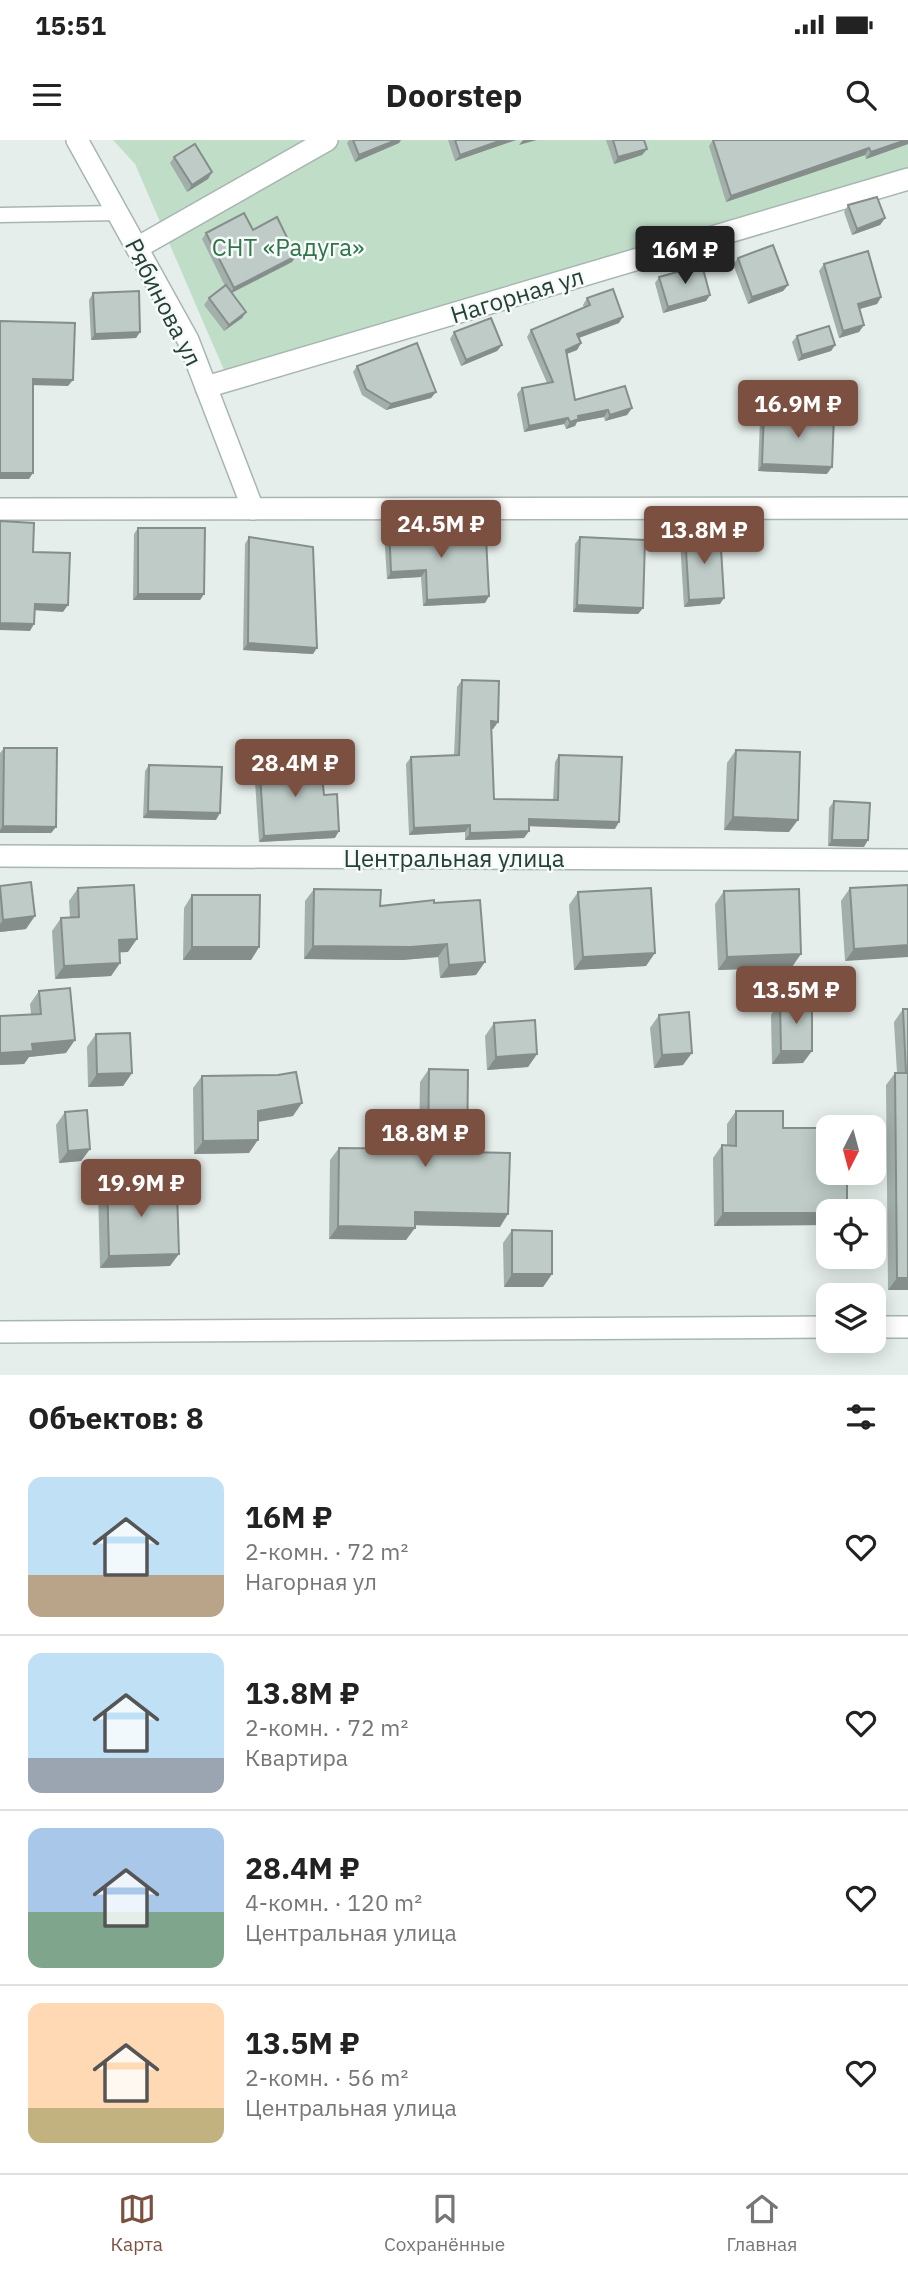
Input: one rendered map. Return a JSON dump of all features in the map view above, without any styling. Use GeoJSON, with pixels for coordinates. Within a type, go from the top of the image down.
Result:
{"type":"FeatureCollection","features":[{"type":"Feature","properties":{"kind":"street","name":"Рябинова ул"},"geometry":{"type":"LineString","coordinates":[[77,140],[188,340],[253,509]]}},
{"type":"Feature","properties":{"kind":"street"},"geometry":{"type":"LineString","coordinates":[[137,248],[327,140]]}},
{"type":"Feature","properties":{"kind":"street","name":"Нагорная ул"},"geometry":{"type":"LineString","coordinates":[[206,387],[908,179]]}},
{"type":"Feature","properties":{"kind":"street"},"geometry":{"type":"LineString","coordinates":[[0,509],[908,508]]}},
{"type":"Feature","properties":{"kind":"street","name":"Центральная улица"},"geometry":{"type":"LineString","coordinates":[[0,856],[908,860]]}},
{"type":"Feature","properties":{"kind":"street"},"geometry":{"type":"LineString","coordinates":[[0,1332],[816,1327]]}},
{"type":"Feature","properties":{"kind":"street"},"geometry":{"type":"LineString","coordinates":[[886,1327],[908,1327]]}},
{"type":"Feature","properties":{"kind":"lane"},"geometry":{"type":"LineString","coordinates":[[0,215],[118,213]]}},
{"type":"Feature","properties":{"kind":"green space","name":"СНТ «Радуга»"},"geometry":{"type":"Polygon","coordinates":[[[113,140],[908,140],[908,186],[227,377],[135,164],[113,140]]]}},
{"type":"Feature","properties":{"kind":"building"},"geometry":{"type":"Polygon","coordinates":[[[353,140],[396,140],[359,155],[353,140]]]}},
{"type":"Feature","properties":{"kind":"building"},"geometry":{"type":"Polygon","coordinates":[[[455,140],[502,140],[460,155],[455,140]]]}},
{"type":"Feature","properties":{"kind":"building"},"geometry":{"type":"Polygon","coordinates":[[[613,140],[644,140],[647,149],[618,157],[613,140]]]}},
{"type":"Feature","properties":{"kind":"building"},"geometry":{"type":"Polygon","coordinates":[[[713,140],[906,140],[871,152],[869,148],[731,196],[713,140]]]}},
{"type":"Feature","properties":{"kind":"building"},"geometry":{"type":"Polygon","coordinates":[[[195,144],[212,172],[192,185],[174,157],[195,144]]]}},
{"type":"Feature","properties":{"kind":"building"},"geometry":{"type":"Polygon","coordinates":[[[877,197],[885,218],[857,229],[848,205],[877,197]]]}},
{"type":"Feature","properties":{"kind":"building"},"geometry":{"type":"Polygon","coordinates":[[[244,213],[253,230],[277,217],[296,256],[234,288],[206,233],[244,213]]]}},
{"type":"Feature","properties":{"kind":"building"},"geometry":{"type":"Polygon","coordinates":[[[773,245],[788,285],[752,297],[738,258],[773,245]]]}},
{"type":"Feature","properties":{"kind":"building"},"geometry":{"type":"Polygon","coordinates":[[[868,251],[881,297],[858,304],[864,325],[843,331],[824,264],[868,251]]]}},
{"type":"Feature","properties":{"kind":"building"},"geometry":{"type":"Polygon","coordinates":[[[702,265],[710,295],[668,307],[659,277],[702,265]]]}},
{"type":"Feature","properties":{"kind":"building"},"geometry":{"type":"Polygon","coordinates":[[[226,285],[246,312],[229,325],[209,298],[226,285]]]}},
{"type":"Feature","properties":{"kind":"building"},"geometry":{"type":"Polygon","coordinates":[[[613,289],[623,317],[577,334],[581,343],[566,350],[575,400],[625,386],[632,408],[610,415],[608,410],[578,416],[579,419],[570,422],[568,418],[529,426],[522,388],[553,382],[531,330],[590,305],[587,298],[613,289]]]}},
{"type":"Feature","properties":{"kind":"building"},"geometry":{"type":"Polygon","coordinates":[[[139,291],[140,332],[95,334],[93,293],[139,291]]]}},
{"type":"Feature","properties":{"kind":"building"},"geometry":{"type":"Polygon","coordinates":[[[491,318],[502,345],[466,360],[454,332],[491,318]]]}},
{"type":"Feature","properties":{"kind":"building"},"geometry":{"type":"Polygon","coordinates":[[[0,321],[75,323],[73,380],[33,379],[33,473],[0,473],[0,321]]]}},
{"type":"Feature","properties":{"kind":"building"},"geometry":{"type":"Polygon","coordinates":[[[829,326],[835,345],[802,355],[797,336],[829,326]]]}},
{"type":"Feature","properties":{"kind":"building"},"geometry":{"type":"Polygon","coordinates":[[[417,343],[436,392],[391,404],[366,389],[357,366],[417,343]]]}},
{"type":"Feature","properties":{"kind":"building"},"geometry":{"type":"Polygon","coordinates":[[[764,412],[834,415],[832,467],[762,464],[764,412]]]}},
{"type":"Feature","properties":{"kind":"building"},"geometry":{"type":"Polygon","coordinates":[[[0,521],[34,523],[33,552],[70,553],[68,605],[35,604],[34,624],[0,623],[0,521]]]}},
{"type":"Feature","properties":{"kind":"building"},"geometry":{"type":"Polygon","coordinates":[[[442,522],[444,540],[486,538],[489,596],[427,600],[426,570],[391,572],[389,525],[442,522]]]}},
{"type":"Feature","properties":{"kind":"building"},"geometry":{"type":"Polygon","coordinates":[[[138,528],[205,528],[204,594],[138,594],[138,528]]]}},
{"type":"Feature","properties":{"kind":"building"},"geometry":{"type":"Polygon","coordinates":[[[720,532],[724,598],[689,600],[685,534],[720,532]]]}},
{"type":"Feature","properties":{"kind":"building"},"geometry":{"type":"Polygon","coordinates":[[[249,537],[313,547],[317,648],[248,643],[249,537]]]}},
{"type":"Feature","properties":{"kind":"building"},"geometry":{"type":"Polygon","coordinates":[[[580,537],[645,540],[643,608],[577,605],[580,537]]]}},
{"type":"Feature","properties":{"kind":"building"},"geometry":{"type":"Polygon","coordinates":[[[462,680],[499,681],[498,722],[491,721],[494,799],[558,800],[559,755],[622,757],[619,822],[529,819],[529,831],[470,833],[470,825],[414,828],[411,757],[459,755],[462,680]]]}},
{"type":"Feature","properties":{"kind":"building"},"geometry":{"type":"Polygon","coordinates":[[[4,748],[57,748],[56,827],[3,826],[4,748]]]}},
{"type":"Feature","properties":{"kind":"building"},"geometry":{"type":"Polygon","coordinates":[[[736,750],[800,752],[798,820],[733,817],[736,750]]]}},
{"type":"Feature","properties":{"kind":"building"},"geometry":{"type":"Polygon","coordinates":[[[306,756],[307,776],[322,775],[324,795],[337,794],[339,831],[264,836],[259,759],[306,756]]]}},
{"type":"Feature","properties":{"kind":"building"},"geometry":{"type":"Polygon","coordinates":[[[149,765],[222,767],[220,813],[148,811],[149,765]]]}},
{"type":"Feature","properties":{"kind":"building"},"geometry":{"type":"Polygon","coordinates":[[[834,801],[870,803],[868,840],[832,840],[834,801]]]}},
{"type":"Feature","properties":{"kind":"building"},"geometry":{"type":"Polygon","coordinates":[[[31,882],[35,916],[3,920],[0,886],[31,882]]]}},
{"type":"Feature","properties":{"kind":"building"},"geometry":{"type":"Polygon","coordinates":[[[134,885],[137,939],[119,940],[120,963],[64,966],[61,918],[79,917],[78,888],[134,885]]]}},
{"type":"Feature","properties":{"kind":"building"},"geometry":{"type":"Polygon","coordinates":[[[908,885],[908,945],[854,949],[850,888],[908,885]]]}},
{"type":"Feature","properties":{"kind":"building"},"geometry":{"type":"Polygon","coordinates":[[[651,888],[655,953],[583,957],[578,892],[651,888]]]}},
{"type":"Feature","properties":{"kind":"building"},"geometry":{"type":"Polygon","coordinates":[[[314,889],[381,890],[380,906],[434,900],[434,903],[480,900],[485,962],[449,965],[447,944],[411,947],[313,946],[314,889]]]}},
{"type":"Feature","properties":{"kind":"building"},"geometry":{"type":"Polygon","coordinates":[[[799,889],[801,954],[727,957],[724,891],[799,889]]]}},
{"type":"Feature","properties":{"kind":"building"},"geometry":{"type":"Polygon","coordinates":[[[192,895],[260,895],[259,947],[192,947],[192,895]]]}},
{"type":"Feature","properties":{"kind":"building"},"geometry":{"type":"Polygon","coordinates":[[[70,988],[75,1040],[32,1044],[33,1051],[0,1053],[0,1016],[41,1014],[39,991],[70,988]]]}},
{"type":"Feature","properties":{"kind":"building"},"geometry":{"type":"Polygon","coordinates":[[[780,1002],[812,1002],[812,1051],[781,1051],[780,1002]]]}},
{"type":"Feature","properties":{"kind":"building"},"geometry":{"type":"Polygon","coordinates":[[[903,1009],[908,1009],[908,1278],[897,1278],[895,1073],[906,1073],[903,1009]]]}},
{"type":"Feature","properties":{"kind":"building"},"geometry":{"type":"Polygon","coordinates":[[[689,1012],[692,1053],[662,1055],[659,1015],[689,1012]]]}},
{"type":"Feature","properties":{"kind":"building"},"geometry":{"type":"Polygon","coordinates":[[[535,1020],[537,1054],[496,1057],[494,1023],[535,1020]]]}},
{"type":"Feature","properties":{"kind":"building"},"geometry":{"type":"Polygon","coordinates":[[[130,1033],[132,1073],[97,1074],[96,1034],[130,1033]]]}},
{"type":"Feature","properties":{"kind":"building"},"geometry":{"type":"Polygon","coordinates":[[[429,1069],[468,1070],[467,1152],[510,1153],[508,1214],[415,1212],[415,1228],[338,1226],[339,1148],[428,1149],[429,1069]]]}},
{"type":"Feature","properties":{"kind":"building"},"geometry":{"type":"Polygon","coordinates":[[[296,1072],[302,1103],[258,1111],[258,1140],[203,1141],[202,1076],[278,1075],[296,1072]]]}},
{"type":"Feature","properties":{"kind":"building"},"geometry":{"type":"Polygon","coordinates":[[[87,1110],[90,1149],[68,1151],[65,1112],[87,1110]]]}},
{"type":"Feature","properties":{"kind":"building"},"geometry":{"type":"Polygon","coordinates":[[[736,1111],[783,1111],[783,1128],[816,1128],[816,1185],[847,1185],[847,1199],[816,1199],[816,1213],[723,1213],[722,1145],[736,1146],[736,1111]]]}},
{"type":"Feature","properties":{"kind":"building"},"geometry":{"type":"Polygon","coordinates":[[[149,1176],[149,1193],[177,1192],[179,1254],[109,1256],[107,1178],[149,1176]]]}},
{"type":"Feature","properties":{"kind":"building"},"geometry":{"type":"Polygon","coordinates":[[[512,1230],[552,1231],[552,1274],[512,1274],[512,1230]]]}}]}
